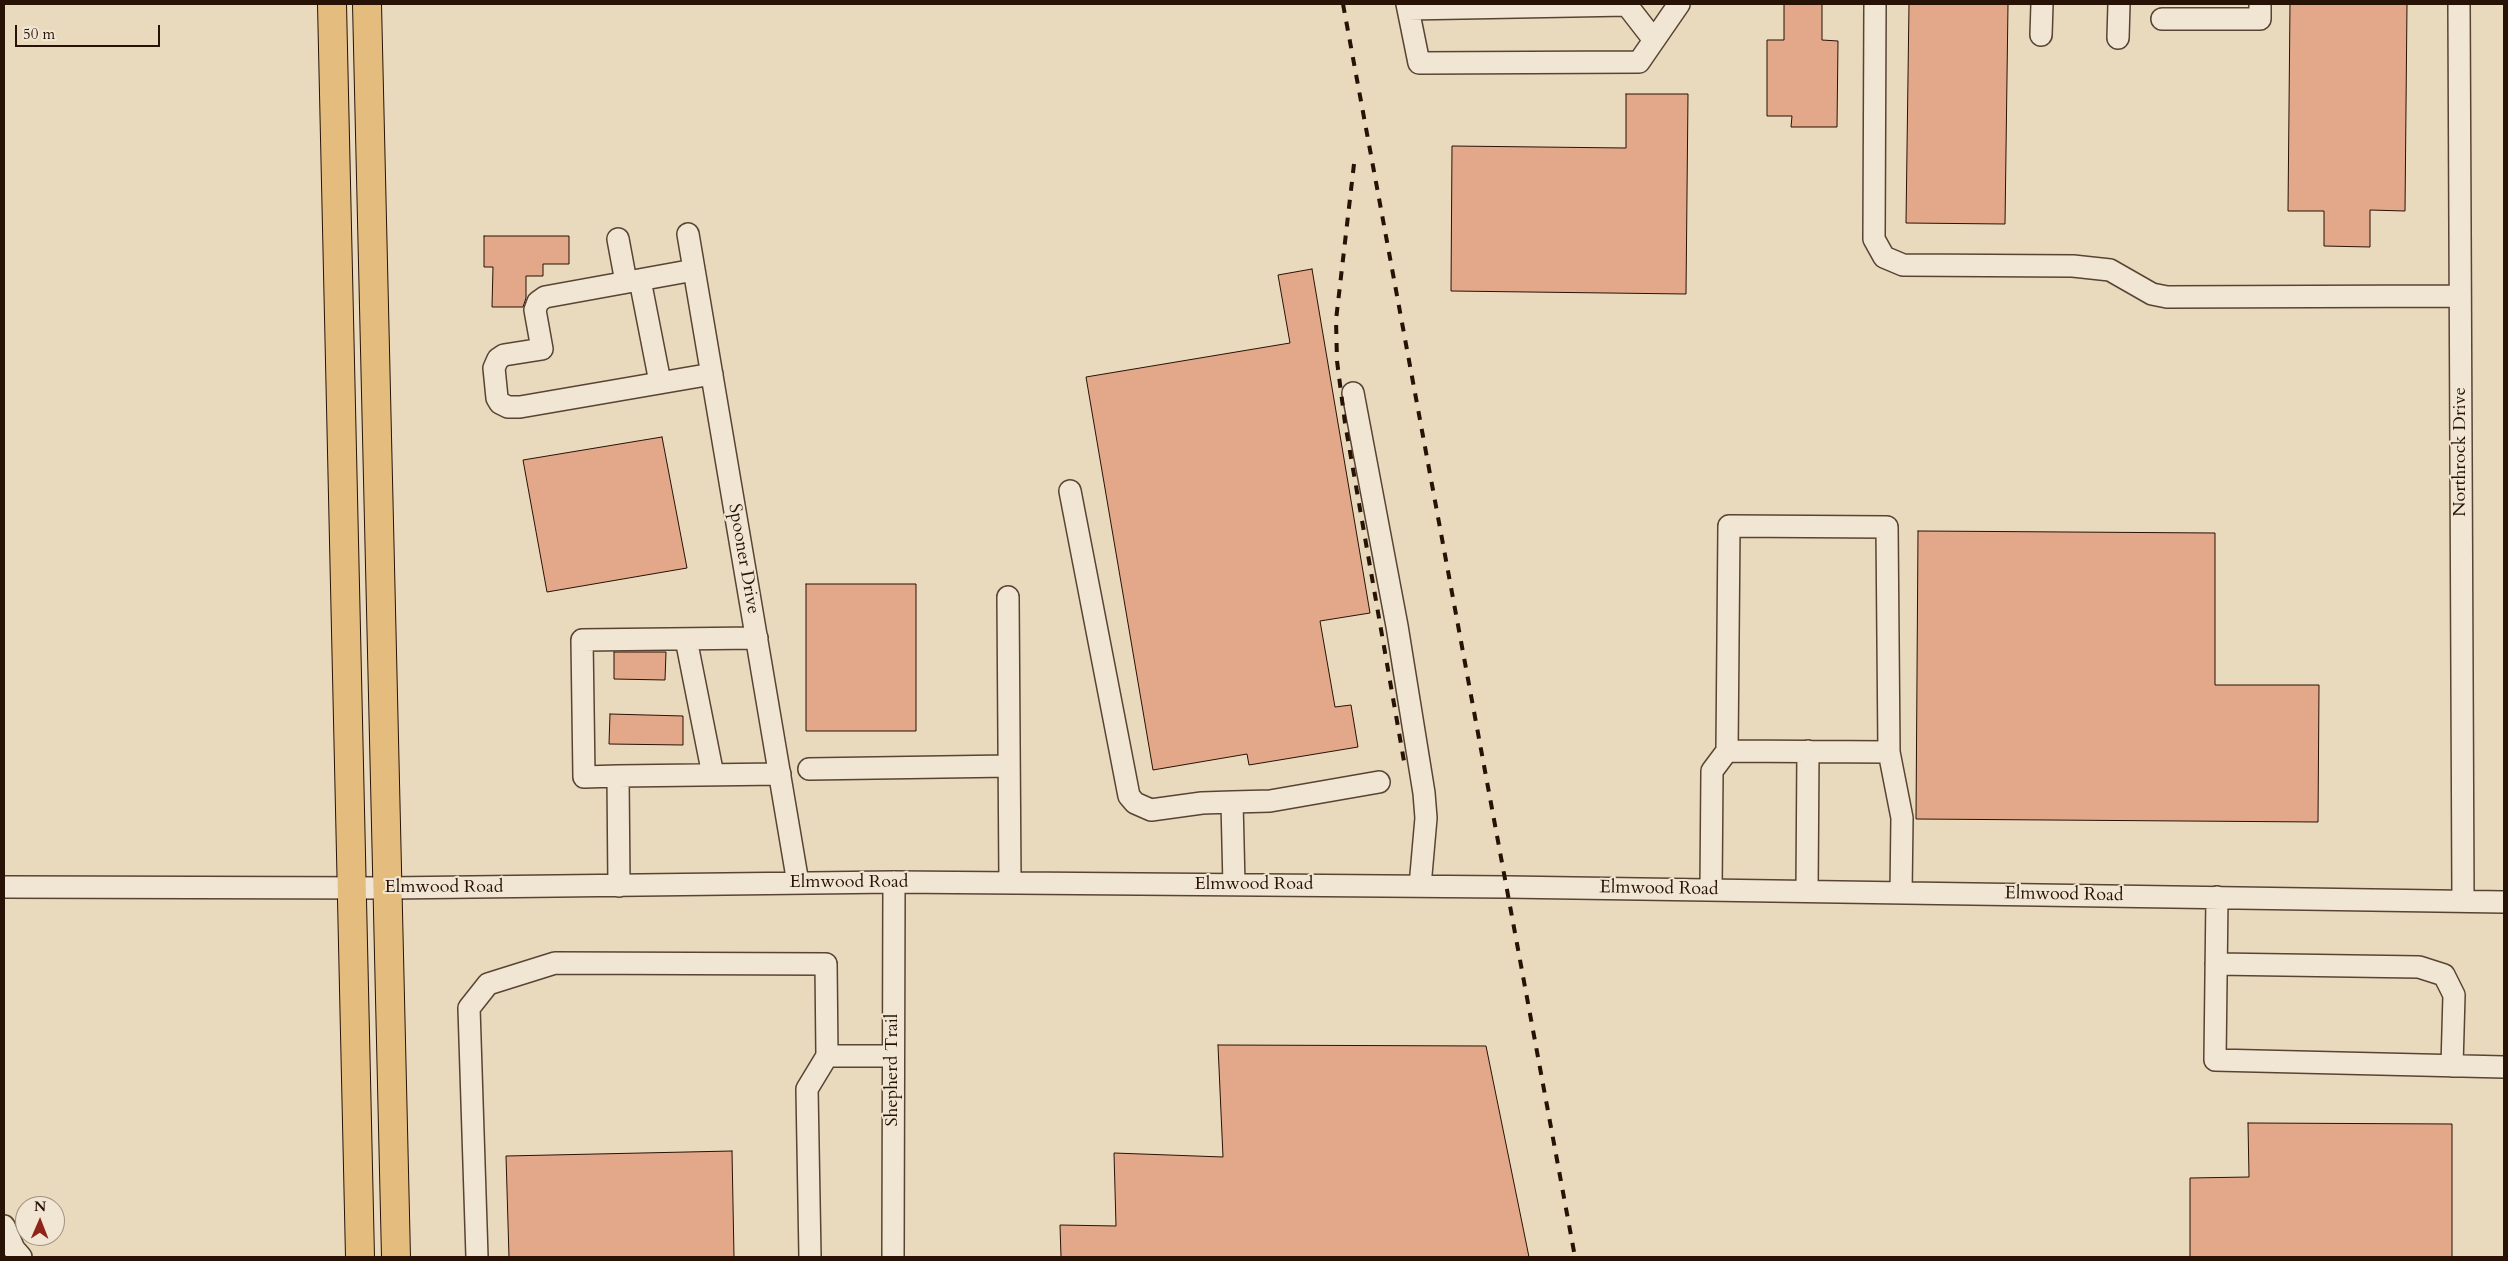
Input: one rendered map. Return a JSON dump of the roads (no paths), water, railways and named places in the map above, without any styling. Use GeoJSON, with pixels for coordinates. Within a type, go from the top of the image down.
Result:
{"type":"FeatureCollection","features":[{"type":"Feature","properties":{"kind":"main road"},"geometry":{"type":"LineString","coordinates":[[332,4],[360,1257]]}},
{"type":"Feature","properties":{"kind":"main road"},"geometry":{"type":"LineString","coordinates":[[367,4],[396,1257]]}},
{"type":"Feature","properties":{"kind":"street"},"geometry":{"type":"LineString","coordinates":[[1654,40],[1627,4],[1407,6],[1419,63],[1639,62],[1679,4]]}},
{"type":"Feature","properties":{"kind":"street"},"geometry":{"type":"LineString","coordinates":[[1875,4],[1874,239],[1884,256],[1903,265],[2073,266],[2110,270],[2152,294],[2167,297],[2460,296]]}},
{"type":"Feature","properties":{"kind":"street"},"geometry":{"type":"LineString","coordinates":[[2041,35],[2042,4]]}},
{"type":"Feature","properties":{"kind":"street"},"geometry":{"type":"LineString","coordinates":[[2118,4],[2118,38]]}},
{"type":"Feature","properties":{"kind":"street"},"geometry":{"type":"LineString","coordinates":[[2162,19],[2260,19],[2260,4]]}},
{"type":"Feature","properties":{"kind":"street","name":"Northrock Drive"},"geometry":{"type":"LineString","coordinates":[[2459,4],[2463,901]]}},
{"type":"Feature","properties":{"kind":"street","name":"Spooner Drive"},"geometry":{"type":"LineString","coordinates":[[688,234],[798,883]]}},
{"type":"Feature","properties":{"kind":"street"},"geometry":{"type":"LineString","coordinates":[[618,239],[633,281],[660,382]]}},
{"type":"Feature","properties":{"kind":"street"},"geometry":{"type":"LineString","coordinates":[[694,270],[545,297],[538,302],[535,310],[542,349],[504,355],[498,359],[494,368],[497,398],[500,403],[508,407],[520,407],[712,374]]}},
{"type":"Feature","properties":{"kind":"street"},"geometry":{"type":"LineString","coordinates":[[1353,393],[1397,626],[1424,793],[1426,818],[1420,886]]}},
{"type":"Feature","properties":{"kind":"street"},"geometry":{"type":"LineString","coordinates":[[1070,491],[1128,796],[1135,803],[1151,810],[1202,803],[1270,801],[1379,782]]}},
{"type":"Feature","properties":{"kind":"street"},"geometry":{"type":"LineString","coordinates":[[1711,890],[1712,771],[1727,751],[1729,526],[1887,527],[1889,752],[1902,818],[1901,893]]}},
{"type":"Feature","properties":{"kind":"street"},"geometry":{"type":"LineString","coordinates":[[1008,597],[1010,884]]}},
{"type":"Feature","properties":{"kind":"street"},"geometry":{"type":"LineString","coordinates":[[756,638],[582,640],[584,777],[780,774]]}},
{"type":"Feature","properties":{"kind":"street"},"geometry":{"type":"LineString","coordinates":[[686,639],[713,775]]}},
{"type":"Feature","properties":{"kind":"street"},"geometry":{"type":"LineString","coordinates":[[1727,751],[1889,752]]}},
{"type":"Feature","properties":{"kind":"street"},"geometry":{"type":"LineString","coordinates":[[1807,891],[1808,751]]}},
{"type":"Feature","properties":{"kind":"street"},"geometry":{"type":"LineString","coordinates":[[809,769],[1009,766]]}},
{"type":"Feature","properties":{"kind":"street"},"geometry":{"type":"LineString","coordinates":[[618,776],[619,886]]}},
{"type":"Feature","properties":{"kind":"street"},"geometry":{"type":"LineString","coordinates":[[1232,802],[1234,885]]}},
{"type":"Feature","properties":{"kind":"street","name":"Elmwood Road"},"geometry":{"type":"LineString","coordinates":[[4,887],[388,888],[894,882],[1420,886],[2504,902]]}},
{"type":"Feature","properties":{"kind":"street","name":"Shepherd Trail"},"geometry":{"type":"LineString","coordinates":[[892,1257],[894,882]]}},
{"type":"Feature","properties":{"kind":"street"},"geometry":{"type":"LineString","coordinates":[[2218,897],[2215,1060],[2504,1067]]}},
{"type":"Feature","properties":{"kind":"street"},"geometry":{"type":"LineString","coordinates":[[478,1257],[469,1008],[488,984],[555,963],[826,964],[827,1056],[807,1089],[810,1257]]}},
{"type":"Feature","properties":{"kind":"street"},"geometry":{"type":"LineString","coordinates":[[2216,964],[2419,967],[2444,976],[2454,995],[2452,1066]]}},
{"type":"Feature","properties":{"kind":"street"},"geometry":{"type":"LineString","coordinates":[[827,1056],[893,1056]]}},
{"type":"Feature","properties":{"kind":"street"},"geometry":{"type":"LineString","coordinates":[[4,1226],[14,1249],[21,1257]]}},
{"type":"Feature","properties":{"kind":"railway"},"geometry":{"type":"LineString","coordinates":[[1343,4],[1575,1257]]}},
{"type":"Feature","properties":{"kind":"railway"},"geometry":{"type":"LineString","coordinates":[[1354,164],[1336,320],[1337,361],[1345,423],[1405,767]]}}]}
